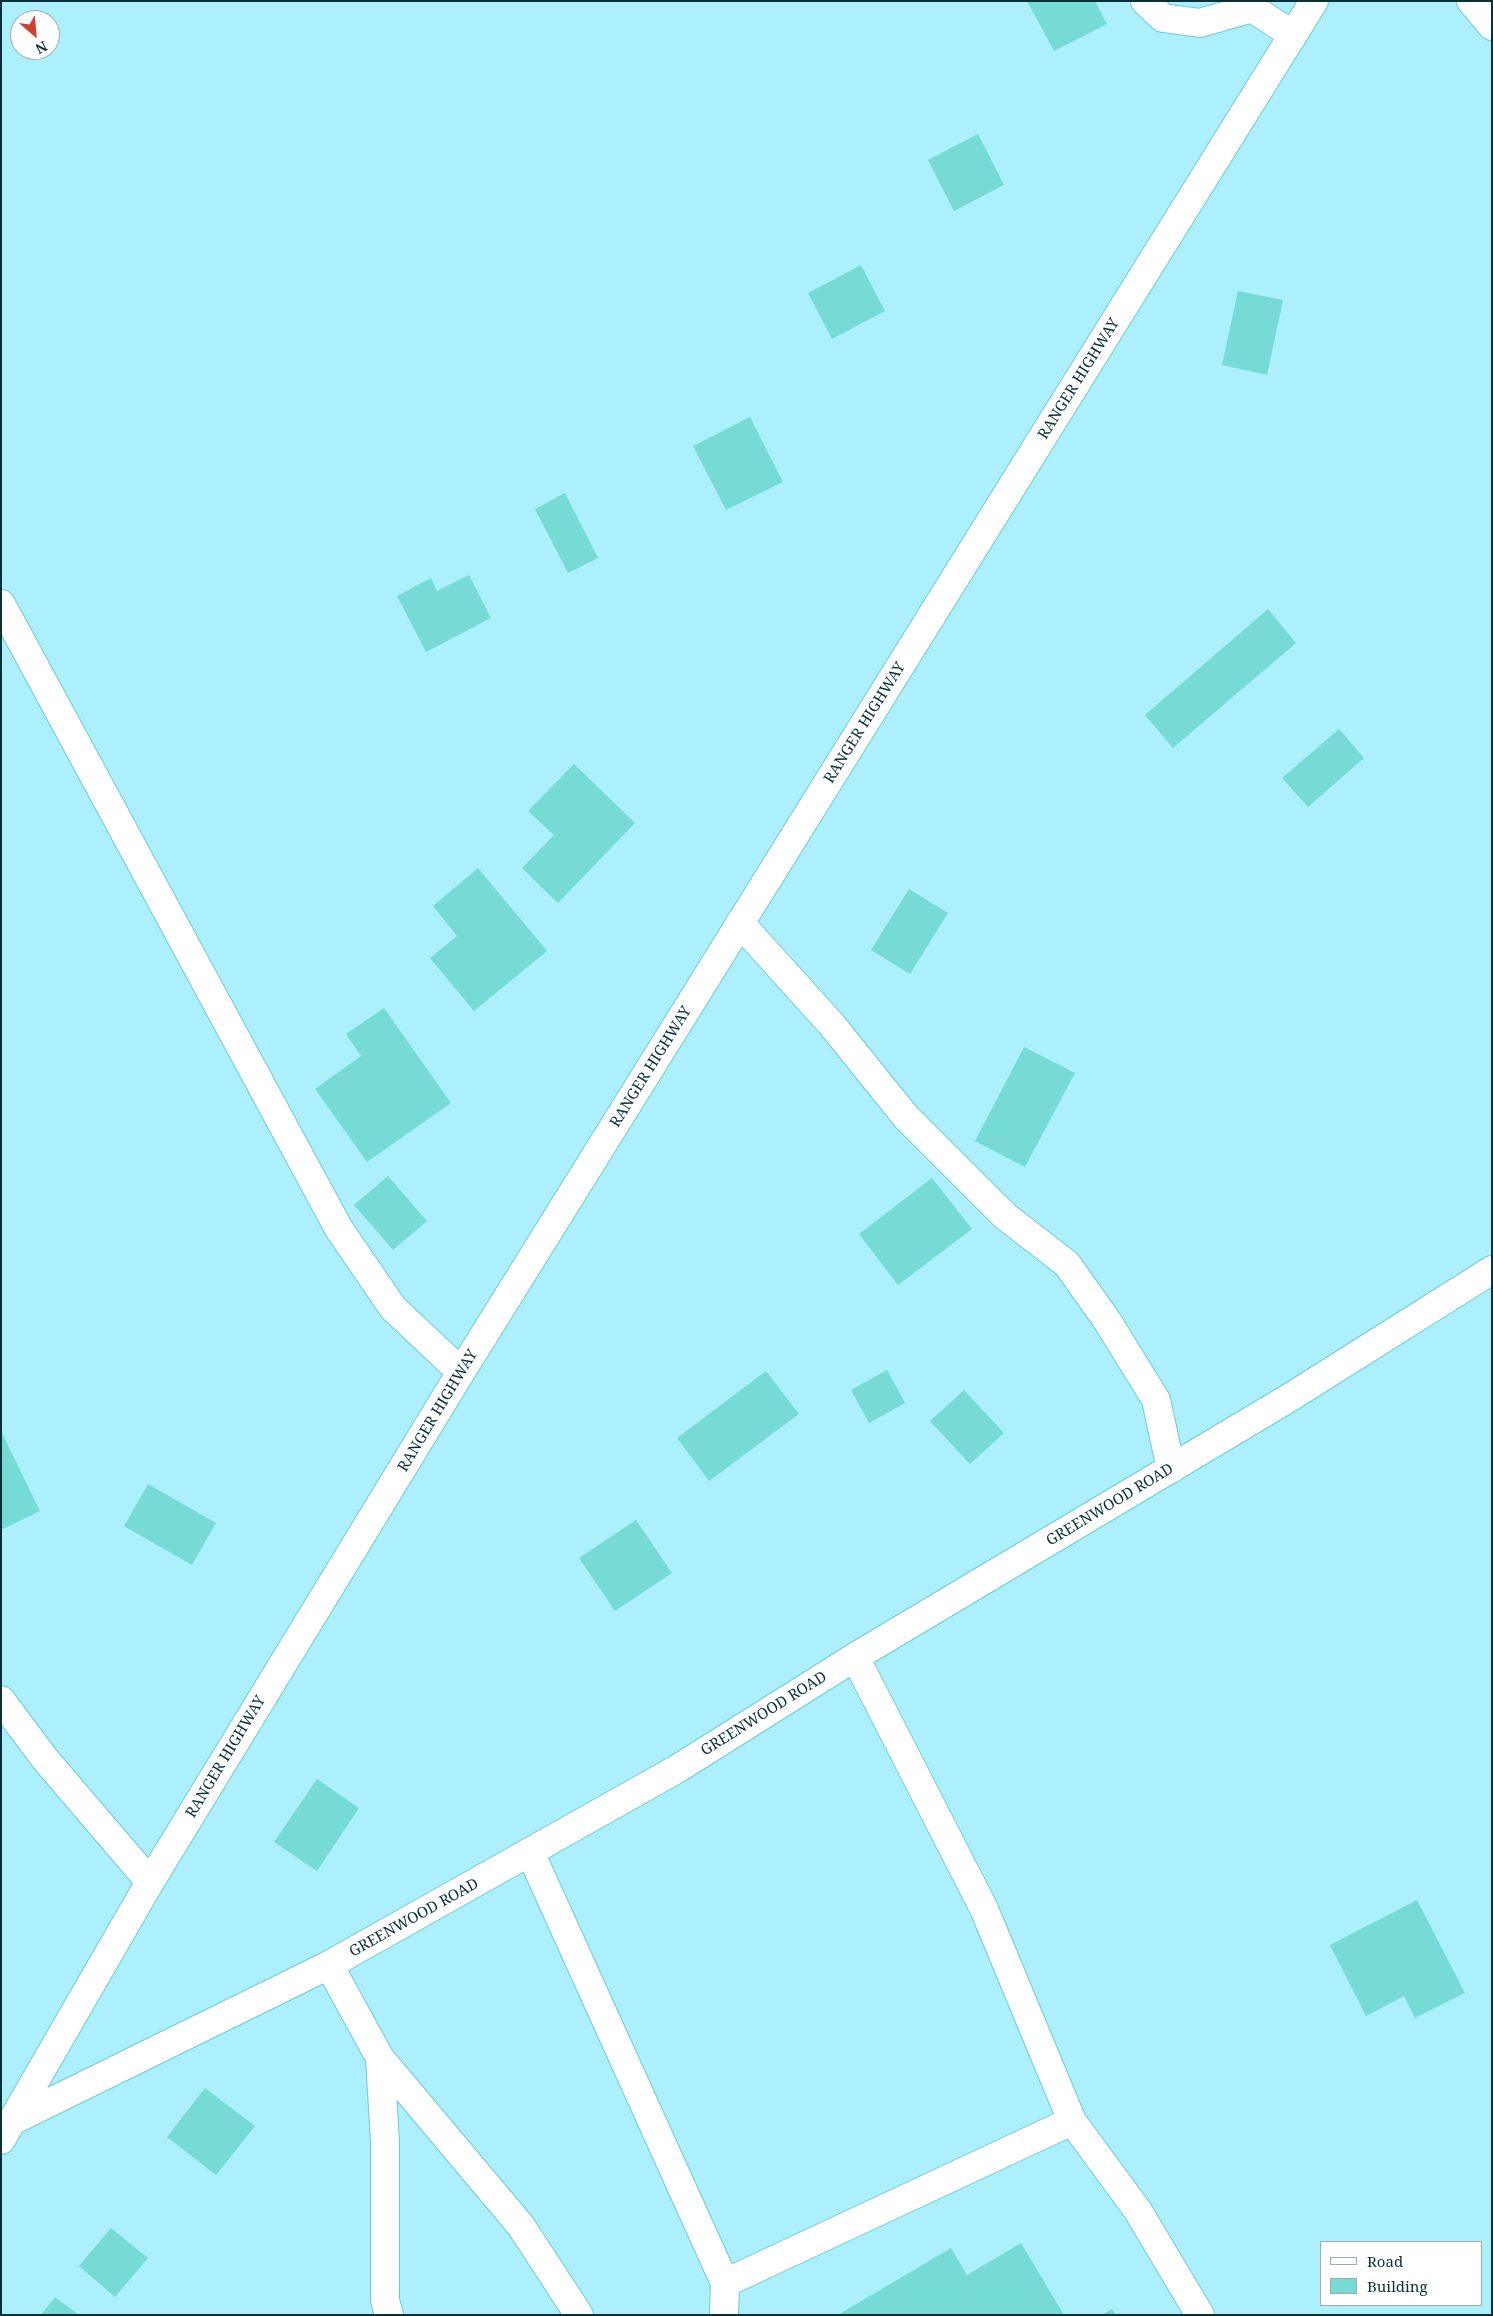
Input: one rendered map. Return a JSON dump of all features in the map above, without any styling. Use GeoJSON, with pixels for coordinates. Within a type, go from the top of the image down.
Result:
{"type":"FeatureCollection","features":[{"type":"Feature","properties":{"kind":"street"},"geometry":{"type":"LineString","coordinates":[[1146,1],[1163,18],[1200,23],[1252,8],[1293,35]]}},
{"type":"Feature","properties":{"kind":"street","name":"RANGER HIGHWAY"},"geometry":{"type":"LineString","coordinates":[[4,2124],[461,1372],[1314,1]]}},
{"type":"Feature","properties":{"kind":"street"},"geometry":{"type":"LineString","coordinates":[[1471,1],[1492,26]]}},
{"type":"Feature","properties":{"kind":"street"},"geometry":{"type":"LineString","coordinates":[[1,604],[339,1229],[393,1308],[461,1372]]}},
{"type":"Feature","properties":{"kind":"street"},"geometry":{"type":"LineString","coordinates":[[740,923],[832,1025],[906,1117],[1004,1216],[1067,1264],[1108,1322],[1156,1400],[1171,1469]]}},
{"type":"Feature","properties":{"kind":"street","name":"GREENWOOD ROAD"},"geometry":{"type":"LineString","coordinates":[[4,2124],[329,1965],[677,1769],[855,1657],[1289,1398],[1492,1270]]}},
{"type":"Feature","properties":{"kind":"street"},"geometry":{"type":"LineString","coordinates":[[855,1657],[984,1909],[1072,2121],[1138,2211],[1200,2315]]}},
{"type":"Feature","properties":{"kind":"street"},"geometry":{"type":"LineString","coordinates":[[1,1700],[45,1759],[150,1882]]}},
{"type":"Feature","properties":{"kind":"street"},"geometry":{"type":"LineString","coordinates":[[530,1852],[725,2283],[724,2315]]}},
{"type":"Feature","properties":{"kind":"street"},"geometry":{"type":"LineString","coordinates":[[329,1965],[380,2058],[521,2226],[579,2315]]}},
{"type":"Feature","properties":{"kind":"street"},"geometry":{"type":"LineString","coordinates":[[380,2058],[385,2142],[385,2300],[389,2315]]}},
{"type":"Feature","properties":{"kind":"street"},"geometry":{"type":"LineString","coordinates":[[725,2283],[1072,2121]]}},
{"type":"Feature","properties":{"kind":"building"},"geometry":{"type":"Polygon","coordinates":[[[1027,1],[1095,1],[1107,24],[1054,51],[1027,1]]]}},
{"type":"Feature","properties":{"kind":"building"},"geometry":{"type":"Polygon","coordinates":[[[978,134],[1004,185],[954,211],[928,160],[978,134]]]}},
{"type":"Feature","properties":{"kind":"building"},"geometry":{"type":"Polygon","coordinates":[[[861,265],[885,311],[832,339],[808,293],[861,265]]]}},
{"type":"Feature","properties":{"kind":"building"},"geometry":{"type":"Polygon","coordinates":[[[1238,291],[1283,300],[1267,375],[1222,365],[1238,291]]]}},
{"type":"Feature","properties":{"kind":"building"},"geometry":{"type":"Polygon","coordinates":[[[750,417],[783,482],[726,510],[693,446],[750,417]]]}},
{"type":"Feature","properties":{"kind":"building"},"geometry":{"type":"Polygon","coordinates":[[[565,493],[598,558],[568,573],[535,509],[565,493]]]}},
{"type":"Feature","properties":{"kind":"building"},"geometry":{"type":"Polygon","coordinates":[[[469,575],[491,618],[426,652],[397,596],[431,578],[437,591],[469,575]]]}},
{"type":"Feature","properties":{"kind":"building"},"geometry":{"type":"Polygon","coordinates":[[[1268,609],[1296,643],[1173,748],[1145,715],[1268,609]]]}},
{"type":"Feature","properties":{"kind":"building"},"geometry":{"type":"Polygon","coordinates":[[[1339,729],[1364,758],[1308,807],[1282,778],[1339,729]]]}},
{"type":"Feature","properties":{"kind":"building"},"geometry":{"type":"Polygon","coordinates":[[[574,764],[635,823],[558,903],[522,868],[554,835],[528,811],[574,764]]]}},
{"type":"Feature","properties":{"kind":"building"},"geometry":{"type":"Polygon","coordinates":[[[478,868],[547,951],[474,1011],[430,958],[457,936],[433,906],[478,868]]]}},
{"type":"Feature","properties":{"kind":"building"},"geometry":{"type":"Polygon","coordinates":[[[909,889],[948,913],[910,974],[871,950],[909,889]]]}},
{"type":"Feature","properties":{"kind":"building"},"geometry":{"type":"Polygon","coordinates":[[[384,1008],[451,1103],[367,1162],[315,1089],[361,1056],[346,1034],[384,1008]]]}},
{"type":"Feature","properties":{"kind":"building"},"geometry":{"type":"Polygon","coordinates":[[[1024,1047],[1075,1073],[1025,1167],[975,1141],[1024,1047]]]}},
{"type":"Feature","properties":{"kind":"building"},"geometry":{"type":"Polygon","coordinates":[[[388,1176],[427,1221],[393,1250],[354,1205],[388,1176]]]}},
{"type":"Feature","properties":{"kind":"building"},"geometry":{"type":"Polygon","coordinates":[[[932,1178],[972,1229],[898,1285],[859,1234],[932,1178]]]}},
{"type":"Feature","properties":{"kind":"building"},"geometry":{"type":"Polygon","coordinates":[[[887,1370],[905,1403],[869,1423],[851,1390],[887,1370]]]}},
{"type":"Feature","properties":{"kind":"building"},"geometry":{"type":"Polygon","coordinates":[[[766,1371],[799,1414],[709,1481],[677,1438],[766,1371]]]}},
{"type":"Feature","properties":{"kind":"building"},"geometry":{"type":"Polygon","coordinates":[[[964,1390],[1004,1433],[970,1464],[930,1421],[964,1390]]]}},
{"type":"Feature","properties":{"kind":"building"},"geometry":{"type":"Polygon","coordinates":[[[1,1431],[40,1511],[1,1530],[1,1431]]]}},
{"type":"Feature","properties":{"kind":"building"},"geometry":{"type":"Polygon","coordinates":[[[148,1484],[216,1523],[192,1565],[124,1526],[148,1484]]]}},
{"type":"Feature","properties":{"kind":"building"},"geometry":{"type":"Polygon","coordinates":[[[636,1520],[672,1573],[615,1611],[579,1558],[636,1520]]]}},
{"type":"Feature","properties":{"kind":"building"},"geometry":{"type":"Polygon","coordinates":[[[317,1779],[359,1808],[317,1871],[274,1842],[317,1779]]]}},
{"type":"Feature","properties":{"kind":"building"},"geometry":{"type":"Polygon","coordinates":[[[1417,1900],[1465,1993],[1415,2018],[1404,1996],[1366,2016],[1330,1945],[1417,1900]]]}},
{"type":"Feature","properties":{"kind":"building"},"geometry":{"type":"Polygon","coordinates":[[[205,2088],[255,2126],[216,2175],[167,2137],[205,2088]]]}},
{"type":"Feature","properties":{"kind":"building"},"geometry":{"type":"Polygon","coordinates":[[[111,2228],[148,2258],[115,2297],[79,2266],[111,2228]]]}},
{"type":"Feature","properties":{"kind":"building"},"geometry":{"type":"Polygon","coordinates":[[[1021,2243],[1064,2315],[838,2315],[951,2248],[967,2275],[1021,2243]]]}},
{"type":"Feature","properties":{"kind":"building"},"geometry":{"type":"Polygon","coordinates":[[[55,2297],[79,2315],[41,2315],[55,2297]]]}},
{"type":"Feature","properties":{"kind":"building"},"geometry":{"type":"Polygon","coordinates":[[[1112,2309],[1116,2315],[1102,2315],[1112,2309]]]}}]}
